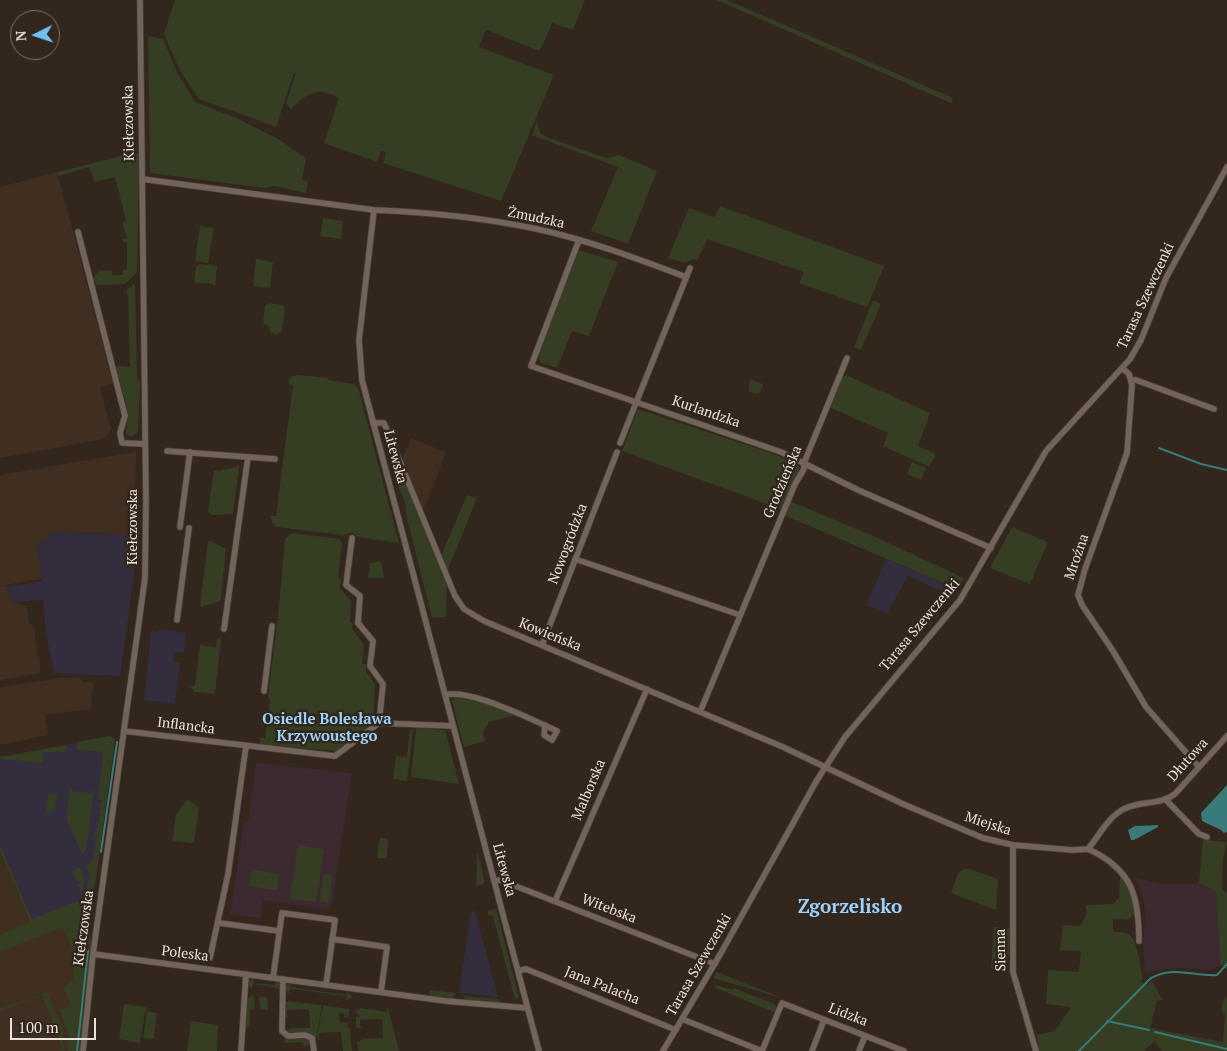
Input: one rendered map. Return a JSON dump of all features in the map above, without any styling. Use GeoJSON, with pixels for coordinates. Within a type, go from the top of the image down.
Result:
{"type":"FeatureCollection","features":[{"type":"Feature","properties":{"kind":"street","name":"Kiełczowska"},"geometry":{"type":"LineString","coordinates":[[82,1051],[93,954],[145,578],[140,0]]}},
{"type":"Feature","properties":{"kind":"street","name":"Tarasa Szewczenki"},"geometry":{"type":"LineString","coordinates":[[663,1051],[715,964],[825,767],[845,737],[960,600],[1046,451],[1123,369],[1141,340],[1175,261],[1225,176],[1227,167]]}},
{"type":"Feature","properties":{"kind":"street","name":"Żmudzka"},"geometry":{"type":"LineString","coordinates":[[142,179],[374,210],[514,224],[579,240],[686,277]]}},
{"type":"Feature","properties":{"kind":"street","name":"Litewska"},"geometry":{"type":"LineString","coordinates":[[374,210],[359,340],[362,380],[539,1051]]}},
{"type":"Feature","properties":{"kind":"street"},"geometry":{"type":"LineString","coordinates":[[78,232],[125,416],[120,433],[122,443],[145,444]]}},
{"type":"Feature","properties":{"kind":"street","name":"Kurlandzka"},"geometry":{"type":"LineString","coordinates":[[579,240],[531,366],[781,452],[858,490],[991,548]]}},
{"type":"Feature","properties":{"kind":"street"},"geometry":{"type":"LineString","coordinates":[[620,443],[690,268]]}},
{"type":"Feature","properties":{"kind":"street","name":"Grodzieńska"},"geometry":{"type":"LineString","coordinates":[[700,712],[795,484],[804,469],[804,463],[847,358]]}},
{"type":"Feature","properties":{"kind":"street"},"geometry":{"type":"LineString","coordinates":[[1123,369],[1131,380],[1136,380],[1214,410]]}},
{"type":"Feature","properties":{"kind":"street","name":"Mroźna"},"geometry":{"type":"LineString","coordinates":[[1131,380],[1131,417],[1127,453],[1085,569],[1078,595],[1082,605],[1113,651],[1146,707],[1200,767]]}},
{"type":"Feature","properties":{"kind":"street","name":"Kowieńska"},"geometry":{"type":"LineString","coordinates":[[373,423],[384,423],[419,511],[461,605],[484,621],[825,767]]}},
{"type":"Feature","properties":{"kind":"street"},"geometry":{"type":"LineString","coordinates":[[167,451],[275,459]]}},
{"type":"Feature","properties":{"kind":"street"},"geometry":{"type":"LineString","coordinates":[[180,527],[190,452]]}},
{"type":"Feature","properties":{"kind":"street","name":"Nowogródzka"},"geometry":{"type":"LineString","coordinates":[[542,645],[618,452]]}},
{"type":"Feature","properties":{"kind":"street"},"geometry":{"type":"LineString","coordinates":[[224,629],[248,457]]}},
{"type":"Feature","properties":{"kind":"street"},"geometry":{"type":"LineString","coordinates":[[176,620],[189,528]]}},
{"type":"Feature","properties":{"kind":"street"},"geometry":{"type":"LineString","coordinates":[[352,538],[346,585],[360,596],[358,623],[373,641],[370,666],[383,684],[379,723],[453,726]]}},
{"type":"Feature","properties":{"kind":"street"},"geometry":{"type":"LineString","coordinates":[[575,559],[740,615]]}},
{"type":"Feature","properties":{"kind":"street"},"geometry":{"type":"LineString","coordinates":[[264,691],[272,626]]}},
{"type":"Feature","properties":{"kind":"street","name":"Malborska"},"geometry":{"type":"LineString","coordinates":[[555,901],[646,689]]}},
{"type":"Feature","properties":{"kind":"street"},"geometry":{"type":"LineString","coordinates":[[445,695],[452,693],[491,703],[545,725]]}},
{"type":"Feature","properties":{"kind":"street","name":"Inflancka"},"geometry":{"type":"LineString","coordinates":[[124,731],[335,756],[379,723]]}},
{"type":"Feature","properties":{"kind":"street","name":"Dłutowa"},"geometry":{"type":"LineString","coordinates":[[1166,800],[1200,767],[1227,736]]}},
{"type":"Feature","properties":{"kind":"street","name":"Poleska"},"geometry":{"type":"LineString","coordinates":[[210,958],[215,928],[219,923],[234,835],[246,746]]}},
{"type":"Feature","properties":{"kind":"street","name":"Miejska"},"geometry":{"type":"LineString","coordinates":[[825,767],[965,830],[1013,845],[1088,849]]}},
{"type":"Feature","properties":{"kind":"street"},"geometry":{"type":"LineString","coordinates":[[1139,941],[1137,902],[1130,884],[1121,871],[1110,861],[1088,849],[1118,812],[1129,807],[1166,800],[1199,834],[1207,837]]}},
{"type":"Feature","properties":{"kind":"street","name":"Sienna"},"geometry":{"type":"LineString","coordinates":[[1013,845],[1013,972],[1036,1051]]}},
{"type":"Feature","properties":{"kind":"street","name":"Witebska"},"geometry":{"type":"LineString","coordinates":[[494,882],[500,880],[715,964]]}},
{"type":"Feature","properties":{"kind":"street"},"geometry":{"type":"LineString","coordinates":[[273,978],[282,913],[335,920],[326,985]]}},
{"type":"Feature","properties":{"kind":"street"},"geometry":{"type":"LineString","coordinates":[[219,923],[279,931]]}},
{"type":"Feature","properties":{"kind":"street"},"geometry":{"type":"LineString","coordinates":[[332,939],[387,947],[381,992]]}},
{"type":"Feature","properties":{"kind":"street","name":"Poleska"},"geometry":{"type":"LineString","coordinates":[[93,954],[446,1001],[527,1008]]}},
{"type":"Feature","properties":{"kind":"street","name":"Jana Palacha"},"geometry":{"type":"LineString","coordinates":[[518,971],[526,969],[676,1030]]}},
{"type":"Feature","properties":{"kind":"street"},"geometry":{"type":"LineString","coordinates":[[241,1051],[246,974]]}},
{"type":"Feature","properties":{"kind":"street"},"geometry":{"type":"LineString","coordinates":[[283,979],[282,1031],[288,1036],[309,1036],[314,1042],[314,1051]]}},
{"type":"Feature","properties":{"kind":"street","name":"Lidzka"},"geometry":{"type":"LineString","coordinates":[[762,1051],[782,1003],[901,1050]]}},
{"type":"Feature","properties":{"kind":"street"},"geometry":{"type":"LineString","coordinates":[[682,1019],[762,1051]]}},
{"type":"Feature","properties":{"kind":"street"},"geometry":{"type":"LineString","coordinates":[[812,1051],[824,1020]]}},
{"type":"Feature","properties":{"kind":"street"},"geometry":{"type":"LineString","coordinates":[[859,1051],[865,1036]]}},
{"type":"Feature","properties":{"kind":"shaded area"},"geometry":{"type":"Polygon","coordinates":[[[57,172],[113,383],[100,387],[111,429],[104,439],[0,458],[0,187],[57,172]]]}},
{"type":"Feature","properties":{"kind":"shaded area"},"geometry":{"type":"Polygon","coordinates":[[[411,438],[446,452],[422,515],[401,463],[411,438]]]}},
{"type":"Feature","properties":{"kind":"shaded area"},"geometry":{"type":"Polygon","coordinates":[[[136,452],[135,535],[50,532],[50,539],[37,542],[42,579],[5,585],[13,602],[26,606],[30,625],[33,624],[41,673],[0,680],[0,475],[136,452]]]}},
{"type":"Feature","properties":{"kind":"shaded area"},"geometry":{"type":"Polygon","coordinates":[[[49,532],[135,535],[134,576],[120,676],[54,673],[46,634],[43,600],[13,602],[6,587],[42,581],[37,541],[49,532]]]}},
{"type":"Feature","properties":{"kind":"shaded area"},"geometry":{"type":"Polygon","coordinates":[[[886,559],[957,589],[952,596],[908,576],[887,614],[866,605],[886,559]]]}},
{"type":"Feature","properties":{"kind":"shaded area"},"geometry":{"type":"Polygon","coordinates":[[[159,629],[186,633],[184,652],[174,652],[173,663],[180,663],[175,704],[144,700],[151,630],[159,632],[159,629]]]}},
{"type":"Feature","properties":{"kind":"shaded area"},"geometry":{"type":"Polygon","coordinates":[[[61,678],[80,678],[83,682],[94,682],[90,709],[45,715],[48,735],[0,745],[0,687],[61,678]]]}},
{"type":"Feature","properties":{"kind":"shaded area"},"geometry":{"type":"Polygon","coordinates":[[[110,736],[115,740],[93,896],[30,922],[0,850],[0,757],[110,736]]]}},
{"type":"Feature","properties":{"kind":"shaded area"},"geometry":{"type":"Polygon","coordinates":[[[256,763],[352,773],[332,904],[328,910],[263,900],[260,918],[230,914],[244,822],[248,822],[256,763]]]}},
{"type":"Feature","properties":{"kind":"shaded area"},"geometry":{"type":"Polygon","coordinates":[[[0,850],[30,922],[89,898],[71,1051],[0,1051],[0,850]]]}},
{"type":"Feature","properties":{"kind":"shaded area"},"geometry":{"type":"Polygon","coordinates":[[[1136,878],[1162,884],[1197,884],[1216,891],[1220,966],[1210,970],[1182,968],[1145,971],[1143,946],[1146,909],[1136,878]]]}},
{"type":"Feature","properties":{"kind":"shaded area"},"geometry":{"type":"Polygon","coordinates":[[[475,910],[498,997],[459,993],[471,912],[475,910]]]}},
{"type":"Feature","properties":{"kind":"green space"},"geometry":{"type":"Polygon","coordinates":[[[175,0],[585,0],[573,30],[552,23],[540,51],[486,30],[479,47],[554,75],[501,201],[383,163],[386,152],[381,151],[377,162],[324,143],[339,98],[324,92],[313,93],[307,95],[291,109],[286,103],[296,73],[294,73],[276,127],[199,99],[180,71],[164,34],[175,0]]]}},
{"type":"Feature","properties":{"kind":"green space"},"geometry":{"type":"Polygon","coordinates":[[[717,0],[727,0],[953,98],[951,103],[717,0]]]}},
{"type":"Feature","properties":{"kind":"green space"},"geometry":{"type":"Polygon","coordinates":[[[148,36],[163,39],[177,72],[195,102],[234,117],[278,139],[306,158],[302,179],[308,182],[306,193],[275,186],[264,188],[150,173],[148,36]]]}},
{"type":"Feature","properties":{"kind":"green space"},"geometry":{"type":"Polygon","coordinates":[[[537,122],[540,133],[549,138],[607,158],[619,155],[657,171],[628,244],[591,231],[618,167],[532,135],[537,122]]]}},
{"type":"Feature","properties":{"kind":"green space"},"geometry":{"type":"Polygon","coordinates":[[[129,154],[139,154],[137,272],[125,284],[97,285],[93,279],[98,271],[112,270],[112,275],[123,275],[123,270],[127,270],[127,242],[123,242],[122,239],[127,238],[122,222],[126,221],[115,177],[94,182],[90,167],[58,176],[57,172],[129,154]]]}},
{"type":"Feature","properties":{"kind":"green space"},"geometry":{"type":"Polygon","coordinates":[[[720,206],[884,266],[867,307],[799,283],[804,272],[707,239],[697,261],[693,259],[685,263],[668,258],[689,208],[714,217],[720,206]]]}},
{"type":"Feature","properties":{"kind":"green space"},"geometry":{"type":"Polygon","coordinates":[[[323,218],[343,221],[341,239],[320,236],[323,218]]]}},
{"type":"Feature","properties":{"kind":"green space"},"geometry":{"type":"Polygon","coordinates":[[[200,226],[214,228],[208,263],[195,261],[200,226]]]}},
{"type":"Feature","properties":{"kind":"green space"},"geometry":{"type":"Polygon","coordinates":[[[579,250],[618,262],[589,336],[572,331],[557,368],[541,363],[538,356],[579,250]]]}},
{"type":"Feature","properties":{"kind":"green space"},"geometry":{"type":"Polygon","coordinates":[[[256,259],[273,262],[270,288],[253,286],[256,259]]]}},
{"type":"Feature","properties":{"kind":"green space"},"geometry":{"type":"Polygon","coordinates":[[[199,264],[217,266],[215,286],[209,283],[194,283],[196,267],[199,264]]]}},
{"type":"Feature","properties":{"kind":"green space"},"geometry":{"type":"Polygon","coordinates":[[[135,283],[137,375],[140,384],[138,432],[131,437],[126,434],[128,413],[116,366],[130,367],[128,296],[126,291],[135,283]]]}},
{"type":"Feature","properties":{"kind":"green space"},"geometry":{"type":"Polygon","coordinates":[[[873,300],[881,304],[861,350],[854,347],[873,300]]]}},
{"type":"Feature","properties":{"kind":"green space"},"geometry":{"type":"Polygon","coordinates":[[[269,303],[282,305],[285,308],[282,331],[276,335],[270,332],[269,327],[263,323],[265,306],[269,303]]]}},
{"type":"Feature","properties":{"kind":"green space"},"geometry":{"type":"Polygon","coordinates":[[[298,375],[328,378],[328,380],[354,384],[358,388],[399,543],[358,537],[352,532],[343,535],[277,527],[272,522],[270,516],[276,516],[293,385],[288,384],[292,377],[298,375]]]}},
{"type":"Feature","properties":{"kind":"green space"},"geometry":{"type":"Polygon","coordinates":[[[846,375],[930,413],[918,446],[936,454],[929,467],[883,446],[888,433],[829,407],[841,379],[846,375]]]}},
{"type":"Feature","properties":{"kind":"green space"},"geometry":{"type":"Polygon","coordinates":[[[750,379],[763,384],[760,393],[756,394],[748,391],[750,379]]]}},
{"type":"Feature","properties":{"kind":"green space"},"geometry":{"type":"Polygon","coordinates":[[[638,409],[777,455],[800,467],[783,510],[622,451],[638,409]]]}},
{"type":"Feature","properties":{"kind":"green space"},"geometry":{"type":"Polygon","coordinates":[[[382,428],[386,431],[447,585],[446,617],[432,618],[407,518],[405,502],[397,484],[382,428]]]}},
{"type":"Feature","properties":{"kind":"green space"},"geometry":{"type":"Polygon","coordinates":[[[912,462],[926,468],[921,480],[907,474],[912,462]]]}},
{"type":"Feature","properties":{"kind":"green space"},"geometry":{"type":"Polygon","coordinates":[[[239,466],[233,514],[212,515],[208,511],[214,470],[219,471],[239,466]]]}},
{"type":"Feature","properties":{"kind":"green space"},"geometry":{"type":"Polygon","coordinates":[[[467,495],[477,498],[447,572],[441,556],[467,495]]]}},
{"type":"Feature","properties":{"kind":"green space"},"geometry":{"type":"Polygon","coordinates":[[[790,501],[880,539],[964,578],[957,589],[784,515],[790,501]]]}},
{"type":"Feature","properties":{"kind":"green space"},"geometry":{"type":"Polygon","coordinates":[[[1012,527],[1048,542],[1030,584],[990,568],[1012,527]]]}},
{"type":"Feature","properties":{"kind":"green space"},"geometry":{"type":"Polygon","coordinates":[[[292,533],[340,539],[342,543],[338,578],[341,578],[340,588],[351,601],[350,623],[353,623],[352,629],[364,645],[362,664],[366,664],[366,672],[375,684],[373,723],[336,751],[260,744],[260,738],[265,738],[270,700],[268,697],[285,539],[292,533]]]}},
{"type":"Feature","properties":{"kind":"green space"},"geometry":{"type":"Polygon","coordinates":[[[211,541],[226,549],[221,598],[220,601],[202,607],[200,606],[208,542],[211,541]]]}},
{"type":"Feature","properties":{"kind":"green space"},"geometry":{"type":"Polygon","coordinates":[[[381,561],[384,578],[368,578],[370,563],[381,561]]]}},
{"type":"Feature","properties":{"kind":"green space"},"geometry":{"type":"Polygon","coordinates":[[[221,637],[215,694],[194,692],[190,686],[195,686],[200,645],[216,647],[217,640],[221,637]]]}},
{"type":"Feature","properties":{"kind":"green space"},"geometry":{"type":"Polygon","coordinates":[[[456,697],[489,705],[515,715],[489,722],[483,732],[485,741],[464,747],[452,701],[456,697]]]}},
{"type":"Feature","properties":{"kind":"green space"},"geometry":{"type":"Polygon","coordinates":[[[416,728],[445,730],[459,784],[411,777],[416,728]]]}},
{"type":"Feature","properties":{"kind":"green space"},"geometry":{"type":"Polygon","coordinates":[[[413,729],[407,781],[393,779],[396,756],[407,757],[410,730],[413,729]]]}},
{"type":"Feature","properties":{"kind":"green space"},"geometry":{"type":"Polygon","coordinates":[[[110,736],[115,740],[96,879],[92,896],[89,898],[87,914],[89,917],[91,946],[80,1051],[68,1051],[69,1036],[60,1010],[71,1005],[64,988],[73,980],[75,956],[63,927],[0,952],[0,935],[30,922],[0,850],[0,845],[32,919],[86,898],[89,875],[86,865],[92,863],[97,837],[94,833],[98,831],[94,829],[98,828],[99,825],[95,823],[99,822],[100,819],[96,817],[100,817],[100,813],[96,811],[101,811],[101,807],[97,805],[101,804],[102,800],[98,799],[103,752],[76,749],[77,742],[110,736]]]}},
{"type":"Feature","properties":{"kind":"green space"},"geometry":{"type":"Polygon","coordinates":[[[67,745],[66,752],[44,752],[43,763],[0,759],[0,757],[67,745]]]}},
{"type":"Feature","properties":{"kind":"green space"},"geometry":{"type":"Polygon","coordinates":[[[72,787],[72,791],[91,793],[92,789],[94,791],[86,850],[82,854],[67,820],[69,789],[72,787]]]}},
{"type":"Feature","properties":{"kind":"green space"},"geometry":{"type":"Polygon","coordinates":[[[48,794],[57,794],[55,809],[46,813],[48,794]]]}},
{"type":"Feature","properties":{"kind":"green space"},"geometry":{"type":"Polygon","coordinates":[[[187,799],[199,808],[194,843],[172,841],[176,815],[187,799]]]}},
{"type":"Feature","properties":{"kind":"green space"},"geometry":{"type":"Polygon","coordinates":[[[380,837],[388,840],[387,858],[377,858],[380,837]]]}},
{"type":"Feature","properties":{"kind":"green space"},"geometry":{"type":"Polygon","coordinates":[[[1203,840],[1227,842],[1223,859],[1222,889],[1227,893],[1227,969],[1220,964],[1216,891],[1199,884],[1203,840]]]}},
{"type":"Feature","properties":{"kind":"green space"},"geometry":{"type":"Polygon","coordinates":[[[298,845],[324,849],[316,902],[290,899],[298,845]]]}},
{"type":"Feature","properties":{"kind":"green space"},"geometry":{"type":"Polygon","coordinates":[[[477,855],[485,883],[476,887],[477,855]]]}},
{"type":"Feature","properties":{"kind":"green space"},"geometry":{"type":"Polygon","coordinates":[[[1110,863],[1128,885],[1134,897],[1137,911],[1128,920],[1113,919],[1113,931],[1126,933],[1134,941],[1143,979],[1141,981],[1147,985],[1152,981],[1163,1000],[1157,1001],[1150,1028],[1223,1042],[1225,1015],[1221,1010],[1223,1001],[1227,997],[1227,1051],[1162,1051],[1154,1041],[1144,1051],[1038,1051],[1037,1035],[1055,1031],[1071,1007],[1046,1004],[1048,970],[1079,972],[1081,951],[1060,950],[1063,925],[1080,926],[1086,916],[1086,905],[1113,904],[1119,898],[1120,876],[1108,866],[1110,863]]]}},
{"type":"Feature","properties":{"kind":"green space"},"geometry":{"type":"Polygon","coordinates":[[[81,868],[84,877],[82,894],[78,885],[80,883],[76,881],[72,871],[81,868]]]}},
{"type":"Feature","properties":{"kind":"green space"},"geometry":{"type":"Polygon","coordinates":[[[965,869],[998,879],[996,910],[951,893],[958,873],[965,869]]]}},
{"type":"Feature","properties":{"kind":"green space"},"geometry":{"type":"Polygon","coordinates":[[[252,870],[279,874],[277,890],[249,886],[252,870]]]}},
{"type":"Feature","properties":{"kind":"green space"},"geometry":{"type":"Polygon","coordinates":[[[324,874],[332,875],[329,903],[320,901],[324,874]]]}},
{"type":"Feature","properties":{"kind":"green space"},"geometry":{"type":"Polygon","coordinates":[[[496,909],[519,998],[515,999],[493,916],[488,915],[487,911],[496,909]]]}},
{"type":"Feature","properties":{"kind":"green space"},"geometry":{"type":"Polygon","coordinates":[[[994,927],[1011,928],[1007,970],[991,969],[994,927]]]}},
{"type":"Feature","properties":{"kind":"green space"},"geometry":{"type":"Polygon","coordinates":[[[717,972],[782,998],[713,978],[717,972]]]}},
{"type":"Feature","properties":{"kind":"green space"},"geometry":{"type":"Polygon","coordinates":[[[254,978],[253,983],[275,985],[276,981],[280,987],[277,991],[278,988],[253,984],[252,988],[250,988],[248,980],[254,978]]]}},
{"type":"Feature","properties":{"kind":"green space"},"geometry":{"type":"Polygon","coordinates":[[[291,983],[290,987],[347,995],[348,991],[352,997],[346,1001],[347,996],[290,989],[289,994],[285,986],[291,983]]]}},
{"type":"Feature","properties":{"kind":"green space"},"geometry":{"type":"Polygon","coordinates":[[[715,985],[733,990],[734,988],[774,1004],[777,1008],[775,1013],[714,987],[715,985]]]}},
{"type":"Feature","properties":{"kind":"green space"},"geometry":{"type":"Polygon","coordinates":[[[430,990],[455,993],[453,999],[429,996],[430,990]]]}},
{"type":"Feature","properties":{"kind":"green space"},"geometry":{"type":"Polygon","coordinates":[[[47,992],[63,1030],[64,1051],[59,1051],[63,1049],[42,995],[0,1011],[0,1009],[47,992]]]}},
{"type":"Feature","properties":{"kind":"green space"},"geometry":{"type":"Polygon","coordinates":[[[254,995],[255,1009],[250,1009],[250,1025],[246,1029],[248,998],[254,995]]]}},
{"type":"Feature","properties":{"kind":"green space"},"geometry":{"type":"Polygon","coordinates":[[[259,996],[267,997],[268,1010],[260,1009],[259,996]]]}},
{"type":"Feature","properties":{"kind":"green space"},"geometry":{"type":"Polygon","coordinates":[[[464,996],[498,999],[501,1002],[500,1004],[466,1001],[464,996]]]}},
{"type":"Feature","properties":{"kind":"green space"},"geometry":{"type":"Polygon","coordinates":[[[285,1001],[322,1005],[316,1039],[307,1033],[286,1031],[290,1028],[310,1028],[309,1009],[287,1010],[287,1016],[289,1017],[284,1018],[285,1001]]]}},
{"type":"Feature","properties":{"kind":"green space"},"geometry":{"type":"Polygon","coordinates":[[[124,1004],[146,1007],[140,1043],[119,1039],[124,1004]]]}},
{"type":"Feature","properties":{"kind":"green space"},"geometry":{"type":"Polygon","coordinates":[[[323,1005],[349,1009],[349,1016],[346,1014],[349,1017],[344,1017],[344,1013],[338,1013],[340,1022],[347,1023],[348,1028],[350,1028],[352,1051],[343,1051],[341,1032],[319,1033],[319,1039],[317,1037],[323,1005]]]}},
{"type":"Feature","properties":{"kind":"green space"},"geometry":{"type":"Polygon","coordinates":[[[388,1007],[399,1051],[358,1051],[357,1042],[363,1039],[383,1038],[382,1019],[360,1020],[362,1028],[356,1028],[356,1017],[360,1016],[355,1011],[361,1008],[388,1012],[386,1008],[388,1007]]]}},
{"type":"Feature","properties":{"kind":"green space"},"geometry":{"type":"Polygon","coordinates":[[[147,1011],[157,1013],[154,1039],[143,1038],[147,1011]]]}},
{"type":"Feature","properties":{"kind":"green space"},"geometry":{"type":"Polygon","coordinates":[[[191,1021],[218,1025],[217,1051],[187,1051],[191,1021]]]}},
{"type":"Feature","properties":{"kind":"green space"},"geometry":{"type":"Polygon","coordinates":[[[284,1039],[307,1039],[311,1043],[304,1047],[302,1042],[285,1043],[284,1039]]]}},
{"type":"Feature","properties":{"kind":"water"},"geometry":{"type":"Polygon","coordinates":[[[1227,785],[1227,832],[1224,833],[1202,821],[1201,813],[1227,785]]]}},
{"type":"Feature","properties":{"kind":"water"},"geometry":{"type":"Polygon","coordinates":[[[1158,825],[1158,827],[1131,840],[1128,830],[1135,826],[1158,825]]]}},
{"type":"Feature","properties":{"kind":"waterway"},"geometry":{"type":"LineString","coordinates":[[1159,448],[1201,464],[1227,470]]}},
{"type":"Feature","properties":{"kind":"waterway"},"geometry":{"type":"LineString","coordinates":[[101,852],[117,742]]}},
{"type":"Feature","properties":{"kind":"waterway"},"geometry":{"type":"LineString","coordinates":[[77,1051],[88,951]]}},
{"type":"Feature","properties":{"kind":"waterway"},"geometry":{"type":"LineString","coordinates":[[1079,1051],[1151,978],[1169,972],[1217,975],[1227,964]]}},
{"type":"Feature","properties":{"kind":"waterway"},"geometry":{"type":"LineString","coordinates":[[1107,1021],[1149,1030]]}},
{"type":"Feature","properties":{"kind":"waterway"},"geometry":{"type":"LineString","coordinates":[[1155,1032],[1227,1049]]}},
{"type":"Feature","properties":{"kind":"district","name":"Osiedle Bolesława Krzywoustego"},"geometry":{"type":"Point","coordinates":[327,728]}},
{"type":"Feature","properties":{"kind":"district","name":"Zgorzelisko"},"geometry":{"type":"Point","coordinates":[850,908]}}]}
